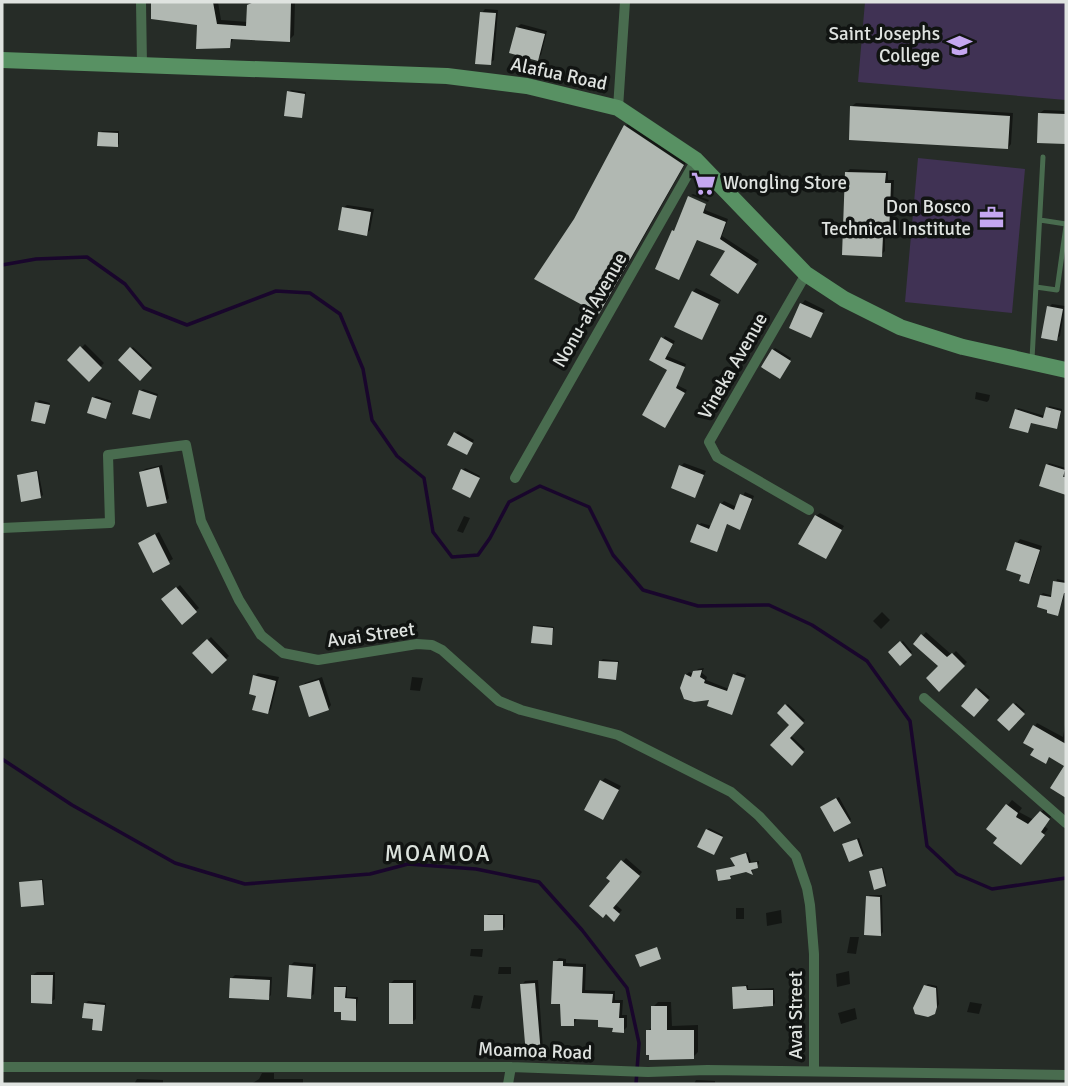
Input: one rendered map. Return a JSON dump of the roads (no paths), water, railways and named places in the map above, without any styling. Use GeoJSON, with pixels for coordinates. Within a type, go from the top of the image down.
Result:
{"type":"FeatureCollection","features":[{"type":"Feature","properties":{"kind":"street"},"geometry":{"type":"LineString","coordinates":[[141,2],[142,65]]}},
{"type":"Feature","properties":{"kind":"street"},"geometry":{"type":"LineString","coordinates":[[618,108],[625,2]]}},
{"type":"Feature","properties":{"kind":"street","name":"Alafua Road"},"geometry":{"type":"LineString","coordinates":[[2,60],[447,76],[527,86],[618,108],[696,160],[806,274],[844,299],[900,327],[963,346],[1066,370]]}},
{"type":"Feature","properties":{"kind":"street","name":"Nonu-ai Avenue"},"geometry":{"type":"LineString","coordinates":[[514,478],[696,160]]}},
{"type":"Feature","properties":{"kind":"street","name":"Vineka Avenue"},"geometry":{"type":"LineString","coordinates":[[806,274],[709,442],[717,457],[809,510]]}},
{"type":"Feature","properties":{"kind":"street","name":"Avai Street"},"geometry":{"type":"LineString","coordinates":[[2,528],[110,523],[108,455],[186,445],[201,522],[239,600],[261,635],[283,653],[318,660],[417,644],[432,645],[442,650],[499,701],[521,710],[618,735],[731,792],[759,816],[796,856],[807,888],[814,954],[814,1072]]}},
{"type":"Feature","properties":{"kind":"street"},"geometry":{"type":"LineString","coordinates":[[924,698],[1066,823]]}},
{"type":"Feature","properties":{"kind":"street","name":"Moamoa Road"},"geometry":{"type":"LineString","coordinates":[[2,1067],[511,1067],[621,1072],[707,1070],[1066,1075]]}},
{"type":"Feature","properties":{"kind":"street"},"geometry":{"type":"LineString","coordinates":[[508,1084],[511,1067]]}},
{"type":"Feature","properties":{"kind":"lane"},"geometry":{"type":"LineString","coordinates":[[1031,362],[1043,157]]}},
{"type":"Feature","properties":{"kind":"lane"},"geometry":{"type":"LineString","coordinates":[[1036,287],[1057,290],[1066,225],[1040,220]]}},
{"type":"Feature","properties":{"kind":"waterway"},"geometry":{"type":"LineString","coordinates":[[2,265],[36,259],[87,257],[125,284],[144,308],[187,325],[276,291],[310,293],[340,314],[363,369],[372,420],[397,456],[424,478],[433,532],[452,557],[478,555],[509,502],[540,486],[589,507],[613,555],[643,590],[698,606],[769,605],[812,625],[867,661],[910,721],[927,846],[957,874],[992,889],[1066,878]]}},
{"type":"Feature","properties":{"kind":"waterway"},"geometry":{"type":"LineString","coordinates":[[2,759],[72,805],[175,863],[245,884],[370,874],[408,864],[476,869],[539,882],[582,930],[627,988],[639,1043],[636,1084]]}},
{"type":"Feature","properties":{"kind":"place","name":"Saint Josephs College"},"geometry":{"type":"Point","coordinates":[960,45]}},
{"type":"Feature","properties":{"kind":"place","name":"Wongling Store"},"geometry":{"type":"Point","coordinates":[703,183]}},
{"type":"Feature","properties":{"kind":"place","name":"Don Bosco Technical Institute"},"geometry":{"type":"Point","coordinates":[991,218]}},
{"type":"Feature","properties":{"kind":"district","name":"MOAMOA"},"geometry":{"type":"Point","coordinates":[438,853]}}]}
